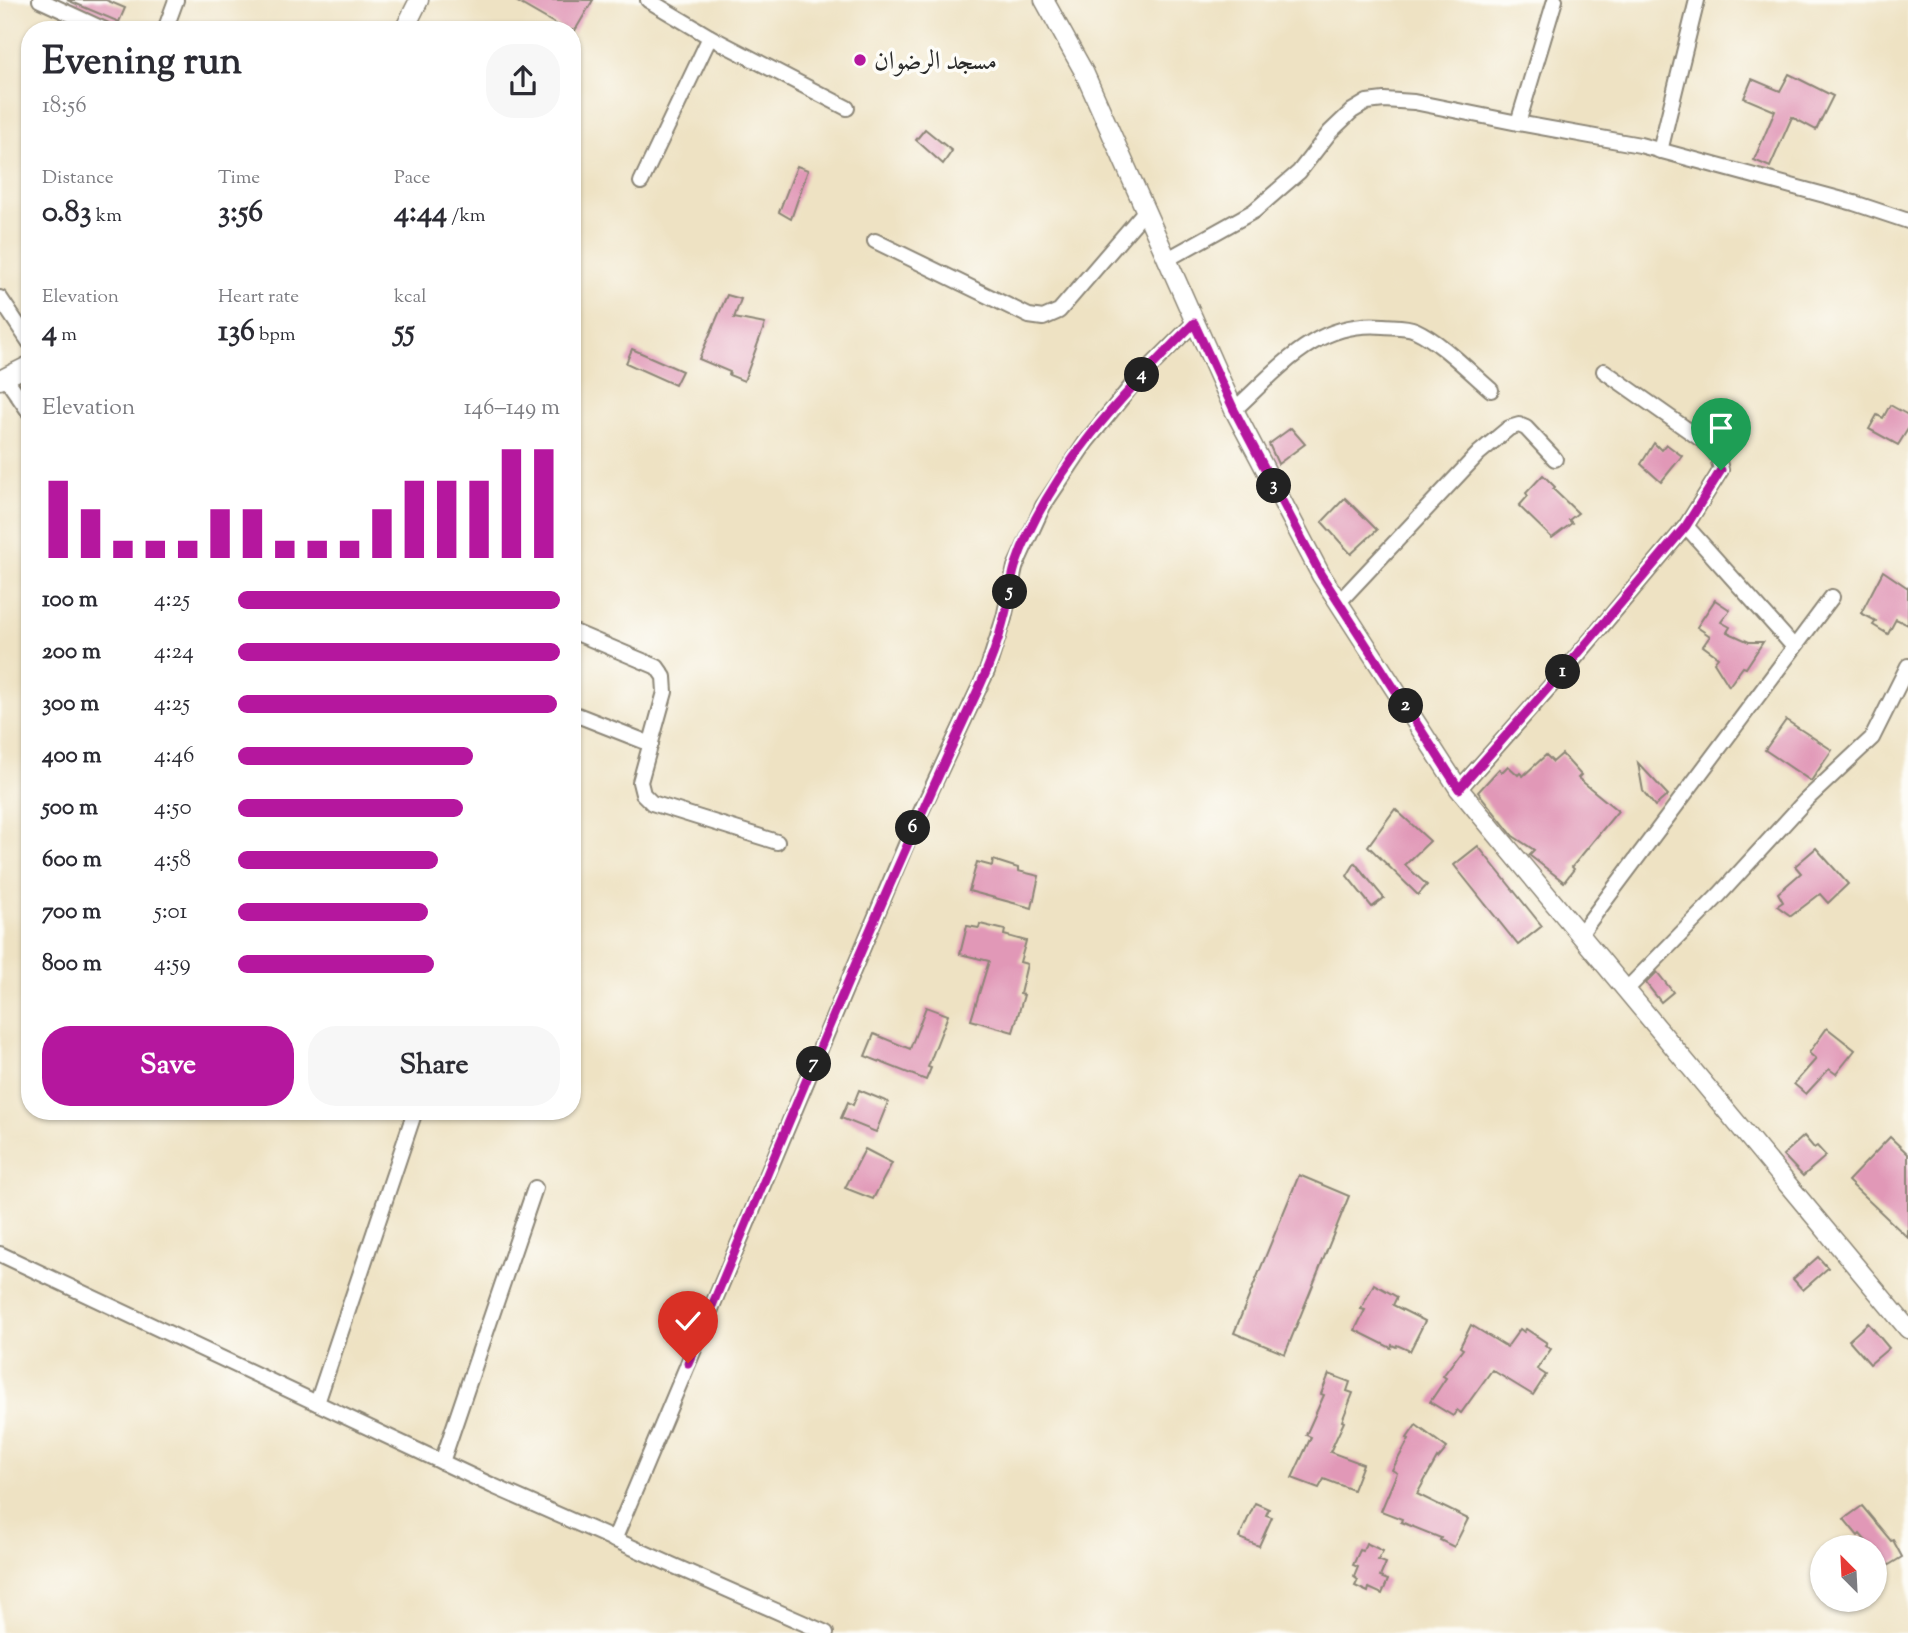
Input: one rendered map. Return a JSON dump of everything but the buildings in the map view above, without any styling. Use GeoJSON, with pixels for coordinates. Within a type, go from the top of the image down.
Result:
{"type":"FeatureCollection","features":[{"type":"Feature","properties":{"kind":"street"},"geometry":{"type":"LineString","coordinates":[[40,0],[86,21]]}},
{"type":"Feature","properties":{"kind":"street"},"geometry":{"type":"LineString","coordinates":[[168,21],[176,0]]}},
{"type":"Feature","properties":{"kind":"street"},"geometry":{"type":"LineString","coordinates":[[408,21],[419,0]]}},
{"type":"Feature","properties":{"kind":"street"},"geometry":{"type":"LineString","coordinates":[[648,0],[710,37],[847,108]]}},
{"type":"Feature","properties":{"kind":"street"},"geometry":{"type":"LineString","coordinates":[[1044,0],[1084,72],[1234,410],[1321,575],[1459,789],[1908,1329]]}},
{"type":"Feature","properties":{"kind":"street"},"geometry":{"type":"LineString","coordinates":[[1518,123],[1555,0]]}},
{"type":"Feature","properties":{"kind":"street"},"geometry":{"type":"LineString","coordinates":[[1660,150],[1697,0]]}},
{"type":"Feature","properties":{"kind":"street"},"geometry":{"type":"LineString","coordinates":[[640,182],[710,37]]}},
{"type":"Feature","properties":{"kind":"street"},"geometry":{"type":"LineString","coordinates":[[1167,260],[1254,211],[1299,172],[1330,132],[1352,111],[1367,102],[1384,100],[1415,102],[1660,150],[1854,203],[1908,221]]}},
{"type":"Feature","properties":{"kind":"street"},"geometry":{"type":"LineString","coordinates":[[876,242],[1029,316],[1043,318],[1059,311],[1145,211]]}},
{"type":"Feature","properties":{"kind":"street"},"geometry":{"type":"LineString","coordinates":[[0,298],[21,330]]}},
{"type":"Feature","properties":{"kind":"street"},"geometry":{"type":"LineString","coordinates":[[614,1539],[910,835],[987,671],[1004,618],[1015,567],[1043,506],[1086,442],[1134,383],[1194,323]]}},
{"type":"Feature","properties":{"kind":"street"},"geometry":{"type":"LineString","coordinates":[[1234,410],[1289,359],[1318,338],[1340,328],[1372,325],[1413,328],[1491,390]]}},
{"type":"Feature","properties":{"kind":"street"},"geometry":{"type":"LineString","coordinates":[[21,370],[3,379],[21,402]]}},
{"type":"Feature","properties":{"kind":"street"},"geometry":{"type":"LineString","coordinates":[[1459,789],[1686,526],[1721,470],[1718,457],[1709,445],[1604,371]]}},
{"type":"Feature","properties":{"kind":"street"},"geometry":{"type":"LineString","coordinates":[[1339,602],[1479,453],[1509,428],[1519,425],[1526,428],[1555,459]]}},
{"type":"Feature","properties":{"kind":"street"},"geometry":{"type":"LineString","coordinates":[[1686,526],[1794,647]]}},
{"type":"Feature","properties":{"kind":"street"},"geometry":{"type":"LineString","coordinates":[[1580,933],[1832,597]]}},
{"type":"Feature","properties":{"kind":"street"},"geometry":{"type":"LineString","coordinates":[[581,635],[657,667],[664,677],[665,692],[640,782],[643,794],[652,803],[777,842]]}},
{"type":"Feature","properties":{"kind":"street"},"geometry":{"type":"LineString","coordinates":[[1626,990],[1720,894],[1805,801],[1872,738],[1908,666]]}},
{"type":"Feature","properties":{"kind":"street"},"geometry":{"type":"LineString","coordinates":[[581,717],[651,744]]}},
{"type":"Feature","properties":{"kind":"street"},"geometry":{"type":"LineString","coordinates":[[317,1403],[412,1120]]}},
{"type":"Feature","properties":{"kind":"street"},"geometry":{"type":"LineString","coordinates":[[442,1462],[535,1188]]}},
{"type":"Feature","properties":{"kind":"street"},"geometry":{"type":"LineString","coordinates":[[0,1254],[442,1462],[826,1633]]}},
{"type":"Feature","properties":{"kind":"place","name":"مسجد الرضوان"},"geometry":{"type":"Point","coordinates":[860,60]}},
{"type":"Feature","properties":{"kind":"route"},"geometry":{"type":"LineString","coordinates":[[688,1363],[910,835],[987,671],[1004,618],[1015,567],[1043,506],[1086,442],[1134,383],[1194,323],[1234,410],[1321,575],[1459,789],[1686,526],[1721,470]]}}]}
